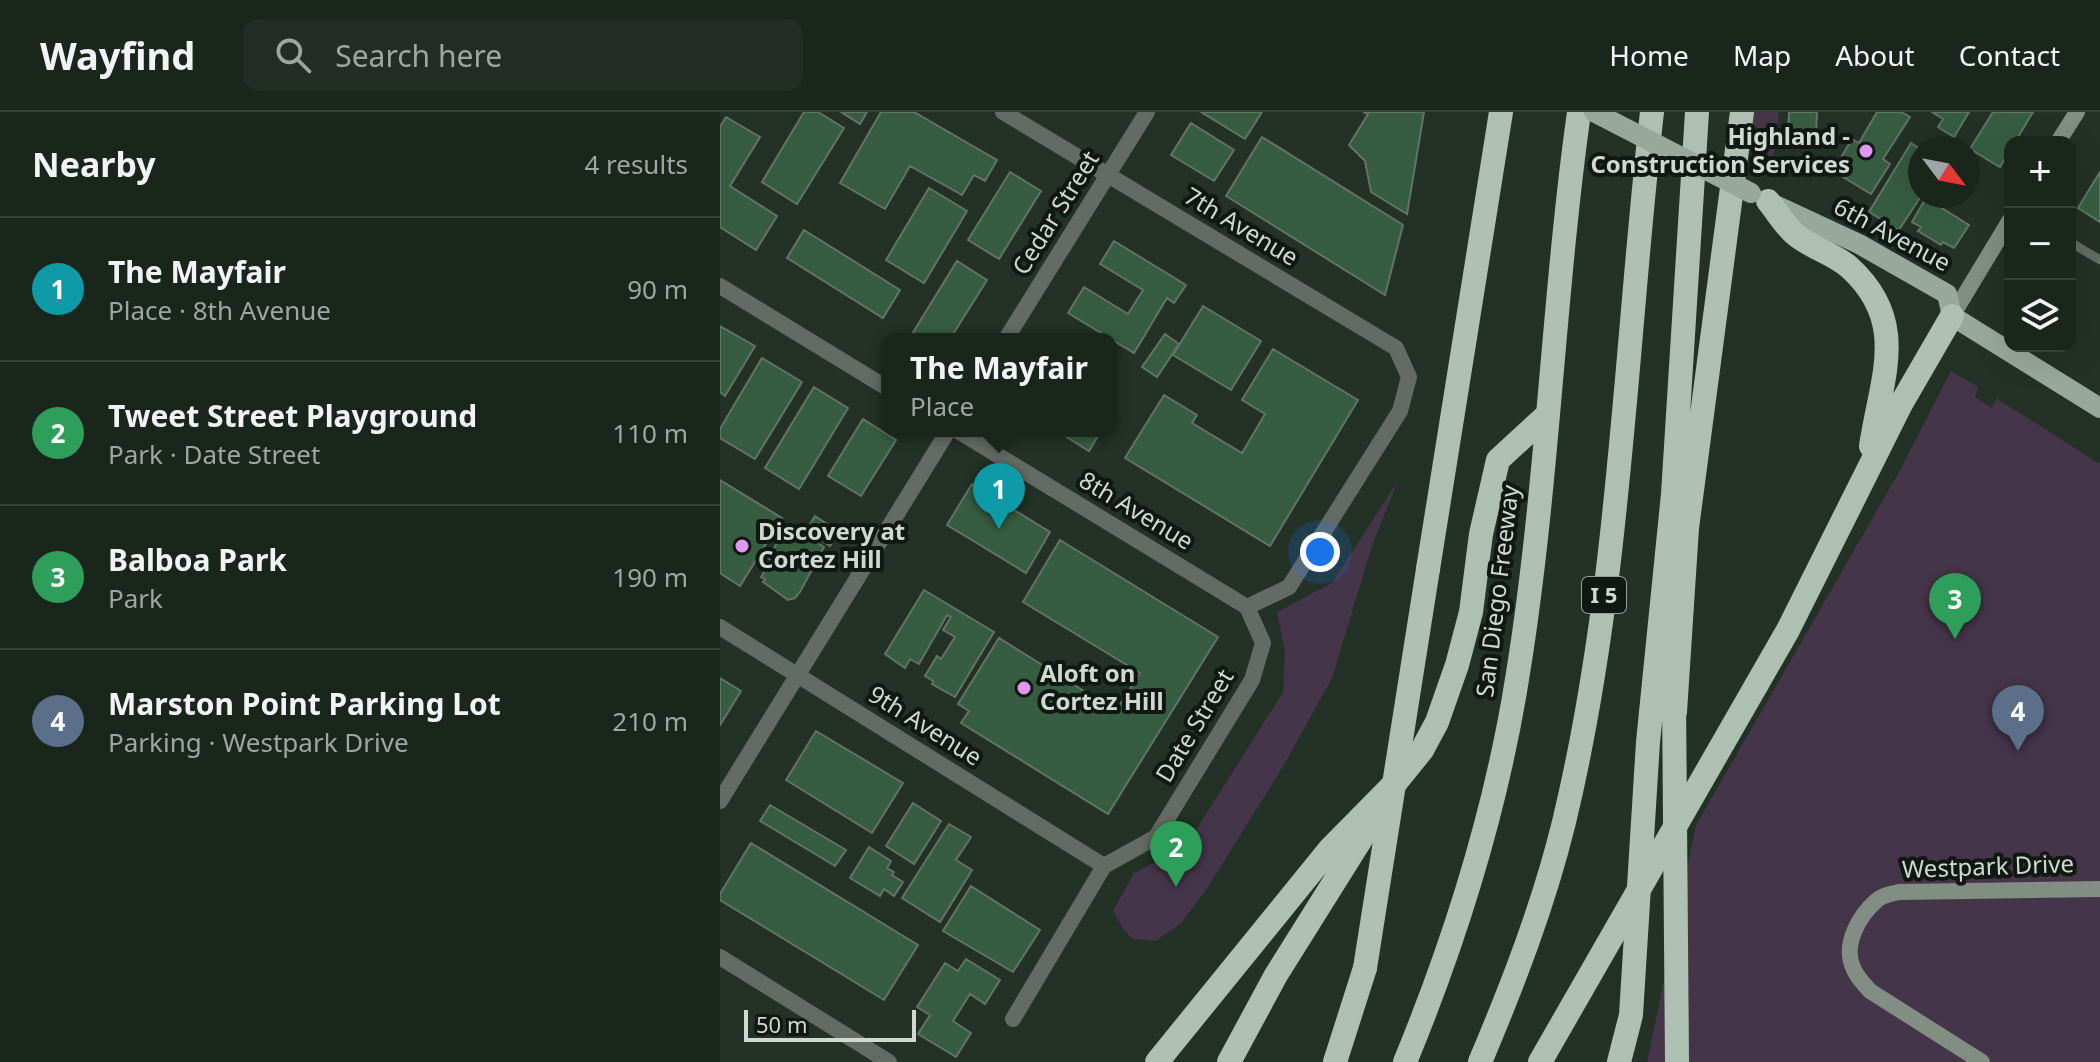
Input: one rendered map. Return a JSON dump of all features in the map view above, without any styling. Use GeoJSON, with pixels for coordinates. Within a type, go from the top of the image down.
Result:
{"type":"FeatureCollection","features":[{"type":"Feature","properties":{"kind":"highway"},"geometry":{"type":"LineString","coordinates":[[1335,1062],[1365,968],[1501,112]]}},
{"type":"Feature","properties":{"kind":"highway","name":"San Diego Freeway"},"geometry":{"type":"LineString","coordinates":[[1405,1062],[1439,980],[1472,880],[1496,791],[1533,566],[1579,112]]}},
{"type":"Feature","properties":{"kind":"highway","name":"I 5"},"geometry":{"type":"LineString","coordinates":[[1480,1062],[1534,922],[1563,823],[1588,704],[1598,648],[1612,522],[1652,112]]}},
{"type":"Feature","properties":{"kind":"highway"},"geometry":{"type":"LineString","coordinates":[[1619,1062],[1631,1015],[1648,742],[1673,494],[1697,112]]}},
{"type":"Feature","properties":{"kind":"highway"},"geometry":{"type":"LineString","coordinates":[[1675,712],[1687,528],[1742,112]]}},
{"type":"Feature","properties":{"kind":"highway"},"geometry":{"type":"LineString","coordinates":[[1760,197],[1796,234],[1848,266],[1871,292],[1881,311],[1888,334],[1887,370],[1867,468]]}},
{"type":"Feature","properties":{"kind":"highway"},"geometry":{"type":"LineString","coordinates":[[1540,1062],[1788,630],[1867,468],[1952,316]]}},
{"type":"Feature","properties":{"kind":"highway"},"geometry":{"type":"LineString","coordinates":[[1157,1062],[1329,850],[1397,781],[1422,750],[1437,722],[1471,612],[1481,534],[1498,460],[1547,415]]}},
{"type":"Feature","properties":{"kind":"highway"},"geometry":{"type":"LineString","coordinates":[[1673,494],[1671,631],[1675,712],[1677,1062]]}},
{"type":"Feature","properties":{"kind":"highway"},"geometry":{"type":"LineString","coordinates":[[1229,1062],[1276,975],[1397,781]]}},
{"type":"Feature","properties":{"kind":"main road","name":"6th Avenue"},"geometry":{"type":"LineString","coordinates":[[1594,112],[1859,244],[1947,294],[1952,316],[2100,408]]}},
{"type":"Feature","properties":{"kind":"street","name":"7th Avenue"},"geometry":{"type":"LineString","coordinates":[[1003,112],[1396,348],[1409,377],[1400,411],[1289,587],[1247,607]]}},
{"type":"Feature","properties":{"kind":"street","name":"Cedar Street"},"geometry":{"type":"LineString","coordinates":[[1010,333],[1147,112]]}},
{"type":"Feature","properties":{"kind":"street"},"geometry":{"type":"LineString","coordinates":[[2062,136],[2077,112]]}},
{"type":"Feature","properties":{"kind":"street"},"geometry":{"type":"LineString","coordinates":[[1952,316],[2004,230]]}},
{"type":"Feature","properties":{"kind":"street"},"geometry":{"type":"LineString","coordinates":[[720,286],[881,384]]}},
{"type":"Feature","properties":{"kind":"street"},"geometry":{"type":"LineString","coordinates":[[720,801],[944,437]]}},
{"type":"Feature","properties":{"kind":"street","name":"8th Avenue"},"geometry":{"type":"LineString","coordinates":[[968,437],[1247,607]]}},
{"type":"Feature","properties":{"kind":"street","name":"Date Street"},"geometry":{"type":"LineString","coordinates":[[1104,866],[1156,837],[1252,680],[1263,643],[1247,607]]}},
{"type":"Feature","properties":{"kind":"street","name":"9th Avenue"},"geometry":{"type":"LineString","coordinates":[[720,627],[1104,866]]}},
{"type":"Feature","properties":{"kind":"street"},"geometry":{"type":"LineString","coordinates":[[1013,1019],[1104,866]]}},
{"type":"Feature","properties":{"kind":"street","name":"Westpark Drive"},"geometry":{"type":"LineString","coordinates":[[1982,1062],[1870,991],[1850,962],[1856,926],[1875,902],[1899,892],[2100,889]]}},
{"type":"Feature","properties":{"kind":"street"},"geometry":{"type":"LineString","coordinates":[[720,957],[889,1062]]}},
{"type":"Feature","properties":{"kind":"lane"},"geometry":{"type":"LineString","coordinates":[[2076,246],[2100,260]]}},
{"type":"Feature","properties":{"kind":"shaded area"},"geometry":{"type":"Polygon","coordinates":[[[1754,112],[1779,112],[1773,162],[1748,149],[1754,112]]]}},
{"type":"Feature","properties":{"kind":"shaded area"},"geometry":{"type":"Polygon","coordinates":[[[1951,371],[1978,387],[1975,397],[1992,408],[1996,398],[2100,464],[2100,1062],[1647,1062],[1696,825],[1899,472],[1951,371]]]}},
{"type":"Feature","properties":{"kind":"shaded area"},"geometry":{"type":"Polygon","coordinates":[[[1398,481],[1373,543],[1332,678],[1284,765],[1206,890],[1181,923],[1156,941],[1133,939],[1113,911],[1134,873],[1186,846],[1283,692],[1285,651],[1277,612],[1332,583],[1398,481]]]}},
{"type":"Feature","properties":{"kind":"building"},"geometry":{"type":"Polygon","coordinates":[[[804,112],[818,112],[844,128],[797,204],[762,182],[804,112]]]}},
{"type":"Feature","properties":{"kind":"building"},"geometry":{"type":"Polygon","coordinates":[[[841,112],[867,112],[860,124],[841,112]]]}},
{"type":"Feature","properties":{"kind":"building"},"geometry":{"type":"Polygon","coordinates":[[[881,112],[914,112],[997,160],[985,181],[974,175],[962,195],[910,166],[885,209],[840,183],[881,112]]]}},
{"type":"Feature","properties":{"kind":"building"},"geometry":{"type":"Polygon","coordinates":[[[1201,112],[1262,112],[1245,139],[1201,112]]]}},
{"type":"Feature","properties":{"kind":"building"},"geometry":{"type":"Polygon","coordinates":[[[1363,112],[1424,112],[1407,214],[1371,192],[1365,161],[1349,145],[1368,114],[1363,112]]]}},
{"type":"Feature","properties":{"kind":"building"},"geometry":{"type":"Polygon","coordinates":[[[1789,112],[1817,112],[1816,136],[1788,133],[1789,112]]]}},
{"type":"Feature","properties":{"kind":"building","name":"Highland - Construction Services"},"geometry":{"type":"Polygon","coordinates":[[[1877,112],[1901,112],[1910,117],[1883,159],[1890,164],[1871,194],[1833,171],[1852,139],[1859,143],[1877,112]]]}},
{"type":"Feature","properties":{"kind":"building"},"geometry":{"type":"Polygon","coordinates":[[[1932,112],[1969,112],[1955,136],[1938,127],[1943,119],[1932,112]]]}},
{"type":"Feature","properties":{"kind":"building"},"geometry":{"type":"Polygon","coordinates":[[[1993,112],[2033,112],[2019,136],[2004,136],[2004,160],[2000,167],[1980,155],[1978,136],[1993,112]]]}},
{"type":"Feature","properties":{"kind":"building"},"geometry":{"type":"Polygon","coordinates":[[[726,117],[760,137],[730,186],[777,216],[756,250],[720,227],[720,127],[726,117]]]}},
{"type":"Feature","properties":{"kind":"building"},"geometry":{"type":"Polygon","coordinates":[[[1191,123],[1234,150],[1214,181],[1171,155],[1191,123]]]}},
{"type":"Feature","properties":{"kind":"building"},"geometry":{"type":"Polygon","coordinates":[[[1262,137],[1403,225],[1385,295],[1226,196],[1262,137]]]}},
{"type":"Feature","properties":{"kind":"building"},"geometry":{"type":"Polygon","coordinates":[[[1908,148],[1908,208],[1913,208],[1899,230],[1869,212],[1908,148]]]}},
{"type":"Feature","properties":{"kind":"building"},"geometry":{"type":"Polygon","coordinates":[[[1010,172],[1041,191],[999,259],[968,240],[1010,172]]]}},
{"type":"Feature","properties":{"kind":"building"},"geometry":{"type":"Polygon","coordinates":[[[2100,172],[2100,222],[2078,208],[2100,172]]]}},
{"type":"Feature","properties":{"kind":"building"},"geometry":{"type":"Polygon","coordinates":[[[929,188],[967,211],[924,283],[886,260],[929,188]]]}},
{"type":"Feature","properties":{"kind":"building"},"geometry":{"type":"Polygon","coordinates":[[[1920,208],[1942,208],[1969,225],[1954,248],[1943,242],[1941,245],[1918,231],[1921,227],[1912,222],[1920,208]]]}},
{"type":"Feature","properties":{"kind":"building"},"geometry":{"type":"Polygon","coordinates":[[[804,230],[900,290],[883,318],[787,258],[804,230]]]}},
{"type":"Feature","properties":{"kind":"building"},"geometry":{"type":"Polygon","coordinates":[[[1114,241],[1186,285],[1174,303],[1167,298],[1134,353],[1117,343],[1117,333],[1101,333],[1068,313],[1084,287],[1128,314],[1143,290],[1100,264],[1114,241]]]}},
{"type":"Feature","properties":{"kind":"building"},"geometry":{"type":"Polygon","coordinates":[[[957,261],[987,280],[954,333],[913,333],[957,261]]]}},
{"type":"Feature","properties":{"kind":"building"},"geometry":{"type":"Polygon","coordinates":[[[1203,306],[1261,341],[1231,390],[1173,355],[1203,306]]]}},
{"type":"Feature","properties":{"kind":"building"},"geometry":{"type":"Polygon","coordinates":[[[720,326],[755,346],[725,396],[720,392],[720,326]]]}},
{"type":"Feature","properties":{"kind":"building"},"geometry":{"type":"Polygon","coordinates":[[[1165,334],[1179,344],[1157,377],[1142,367],[1165,334]]]}},
{"type":"Feature","properties":{"kind":"building"},"geometry":{"type":"Polygon","coordinates":[[[1273,349],[1358,400],[1270,546],[1125,458],[1164,395],[1197,415],[1192,423],[1242,453],[1265,414],[1242,400],[1273,349]]]}},
{"type":"Feature","properties":{"kind":"building"},"geometry":{"type":"Polygon","coordinates":[[[762,358],[802,382],[755,459],[720,438],[720,429],[762,358]]]}},
{"type":"Feature","properties":{"kind":"building"},"geometry":{"type":"Polygon","coordinates":[[[814,387],[848,408],[799,489],[765,468],[814,387]]]}},
{"type":"Feature","properties":{"kind":"building"},"geometry":{"type":"Polygon","coordinates":[[[863,419],[881,430],[881,437],[896,440],[861,496],[828,476],[863,419]]]}},
{"type":"Feature","properties":{"kind":"building"},"geometry":{"type":"Polygon","coordinates":[[[1067,437],[1097,437],[1089,451],[1067,437]]]}},
{"type":"Feature","properties":{"kind":"building","name":"Discovery at Cortez Hill"},"geometry":{"type":"Polygon","coordinates":[[[720,480],[782,518],[740,586],[720,573],[720,480]]]}},
{"type":"Feature","properties":{"kind":"building"},"geometry":{"type":"Polygon","coordinates":[[[972,484],[1050,532],[1026,573],[947,525],[972,484]]]}},
{"type":"Feature","properties":{"kind":"building"},"geometry":{"type":"Polygon","coordinates":[[[815,516],[839,532],[830,546],[806,531],[815,516]]]}},
{"type":"Feature","properties":{"kind":"building"},"geometry":{"type":"Polygon","coordinates":[[[788,525],[824,547],[800,592],[788,600],[763,582],[765,579],[761,577],[771,560],[768,558],[788,525]]]}},
{"type":"Feature","properties":{"kind":"building","name":"Aloft on Cortez Hill"},"geometry":{"type":"Polygon","coordinates":[[[1060,540],[1218,637],[1108,814],[961,723],[969,711],[958,704],[999,638],[1116,711],[1140,673],[1023,602],[1060,540]]]}},
{"type":"Feature","properties":{"kind":"building"},"geometry":{"type":"Polygon","coordinates":[[[924,590],[994,632],[955,697],[932,684],[933,681],[925,676],[937,656],[941,659],[955,637],[943,630],[951,617],[947,615],[919,664],[910,659],[905,668],[885,654],[924,590]]]}},
{"type":"Feature","properties":{"kind":"building"},"geometry":{"type":"Polygon","coordinates":[[[720,678],[741,691],[720,725],[720,678]]]}},
{"type":"Feature","properties":{"kind":"building"},"geometry":{"type":"Polygon","coordinates":[[[816,731],[903,783],[872,833],[786,780],[816,731]]]}},
{"type":"Feature","properties":{"kind":"building"},"geometry":{"type":"Polygon","coordinates":[[[913,803],[941,821],[914,864],[886,846],[913,803]]]}},
{"type":"Feature","properties":{"kind":"building"},"geometry":{"type":"Polygon","coordinates":[[[770,805],[846,850],[835,866],[760,821],[770,805]]]}},
{"type":"Feature","properties":{"kind":"building"},"geometry":{"type":"Polygon","coordinates":[[[949,824],[971,837],[956,860],[972,870],[940,922],[902,898],[949,824]]]}},
{"type":"Feature","properties":{"kind":"building"},"geometry":{"type":"Polygon","coordinates":[[[751,843],[918,945],[884,1000],[720,900],[720,894],[751,843]]]}},
{"type":"Feature","properties":{"kind":"building"},"geometry":{"type":"Polygon","coordinates":[[[869,847],[891,861],[887,868],[903,882],[894,896],[884,889],[880,896],[850,878],[869,847]]]}},
{"type":"Feature","properties":{"kind":"building"},"geometry":{"type":"Polygon","coordinates":[[[971,886],[1040,930],[1013,972],[943,931],[971,886]]]}},
{"type":"Feature","properties":{"kind":"building"},"geometry":{"type":"Polygon","coordinates":[[[966,959],[1000,980],[985,1004],[970,994],[953,1021],[971,1033],[956,1057],[918,1034],[930,1015],[917,1007],[945,963],[958,971],[966,959]]]}},
{"type":"Feature","properties":{"kind":"place","name":"Highland - Construction Services"},"geometry":{"type":"Point","coordinates":[1866,151]}},
{"type":"Feature","properties":{"kind":"place","name":"The Mayfair"},"geometry":{"type":"Point","coordinates":[999,529]}},
{"type":"Feature","properties":{"kind":"place","name":"Discovery at Cortez Hill"},"geometry":{"type":"Point","coordinates":[742,546]}},
{"type":"Feature","properties":{"kind":"place","name":"Balboa Park"},"geometry":{"type":"Point","coordinates":[1955,639]}},
{"type":"Feature","properties":{"kind":"place","name":"Aloft on Cortez Hill"},"geometry":{"type":"Point","coordinates":[1024,688]}},
{"type":"Feature","properties":{"kind":"place","name":"Marston Point Parking Lot"},"geometry":{"type":"Point","coordinates":[2018,751]}},
{"type":"Feature","properties":{"kind":"place","name":"Tweet Street Playground"},"geometry":{"type":"Point","coordinates":[1176,887]}}]}
